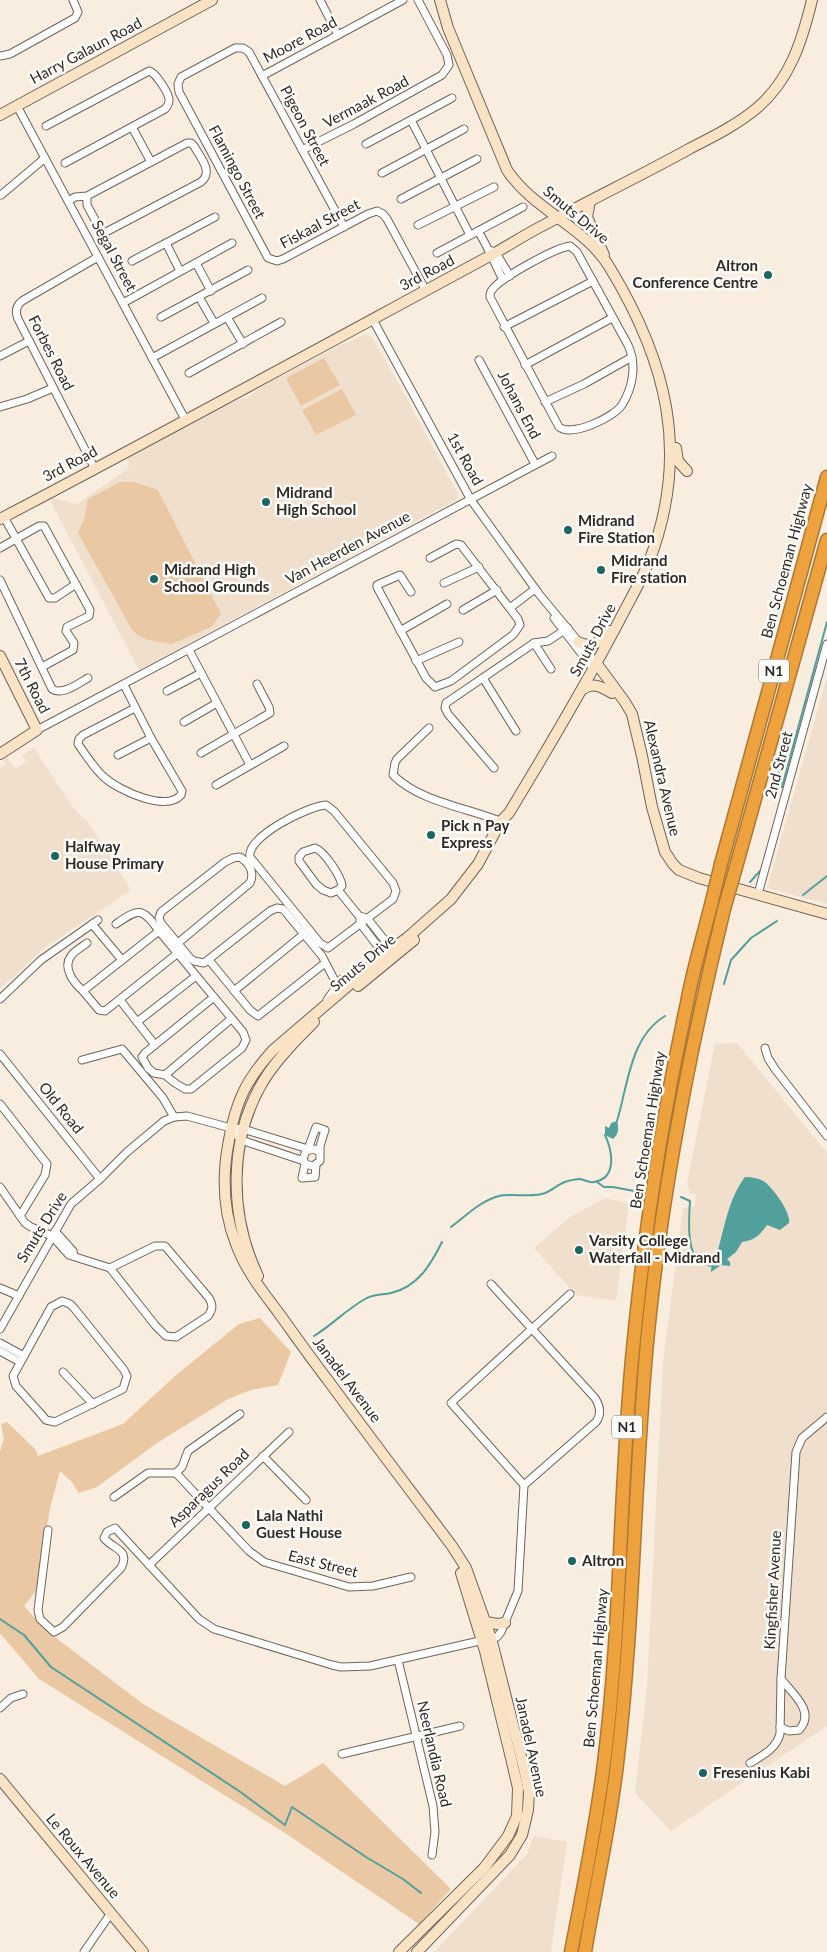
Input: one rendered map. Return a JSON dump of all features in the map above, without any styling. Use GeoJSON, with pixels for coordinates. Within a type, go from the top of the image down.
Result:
{"type":"FeatureCollection","features":[{"type":"Feature","properties":{"kind":"highway","name":"Ben Schoeman Highway"},"geometry":{"type":"LineString","coordinates":[[571,1952],[604,1764],[618,1586],[629,1398],[641,1274],[665,1120],[685,1011],[711,905],[827,477]]}},
{"type":"Feature","properties":{"kind":"highway","name":"Ben Schoeman Highway"},"geometry":{"type":"LineString","coordinates":[[585,1952],[617,1766],[632,1587],[642,1409],[655,1275],[677,1122],[700,1005],[724,909],[827,540]]}},
{"type":"Feature","properties":{"kind":"main road","name":"Harry Galaun Road"},"geometry":{"type":"LineString","coordinates":[[0,114],[212,0]]}},
{"type":"Feature","properties":{"kind":"main road","name":"Smuts Drive"},"geometry":{"type":"LineString","coordinates":[[230,1132],[243,1089],[254,1072],[273,1050],[362,974],[438,919],[470,885],[509,813],[596,667],[636,592],[664,515],[671,461],[668,418],[660,376],[637,317],[610,268],[597,251],[522,189],[507,170],[436,0]]}},
{"type":"Feature","properties":{"kind":"main road","name":"Smuts Drive"},"geometry":{"type":"LineString","coordinates":[[440,0],[448,28]]}},
{"type":"Feature","properties":{"kind":"main road","name":"3rd Road"},"geometry":{"type":"LineString","coordinates":[[2,518],[373,320],[557,218],[714,136],[758,107],[771,94],[792,63],[799,46],[812,0]]}},
{"type":"Feature","properties":{"kind":"main road"},"geometry":{"type":"LineString","coordinates":[[590,201],[587,211],[588,221],[610,268]]}},
{"type":"Feature","properties":{"kind":"main road"},"geometry":{"type":"LineString","coordinates":[[668,418],[673,430],[678,461],[687,471]]}},
{"type":"Feature","properties":{"kind":"main road"},"geometry":{"type":"LineString","coordinates":[[578,642],[585,645],[598,642],[619,621]]}},
{"type":"Feature","properties":{"kind":"main road","name":"7th Road"},"geometry":{"type":"LineString","coordinates":[[0,656],[37,730]]}},
{"type":"Feature","properties":{"kind":"main road","name":"Alexandra Avenue"},"geometry":{"type":"LineString","coordinates":[[596,667],[627,721],[642,779],[648,790]]}},
{"type":"Feature","properties":{"kind":"main road","name":"Alexandra Avenue"},"geometry":{"type":"LineString","coordinates":[[596,667],[625,702],[632,714],[661,844],[673,864],[679,870],[699,878],[827,914]]}},
{"type":"Feature","properties":{"kind":"main road"},"geometry":{"type":"LineString","coordinates":[[583,689],[594,685],[601,686],[612,693]]}},
{"type":"Feature","properties":{"kind":"main road","name":"Van Heerden Avenue"},"geometry":{"type":"LineString","coordinates":[[0,754],[37,730]]}},
{"type":"Feature","properties":{"kind":"main road","name":"Smuts Drive"},"geometry":{"type":"LineString","coordinates":[[241,1140],[253,1100],[278,1060],[313,1023],[390,954]]}},
{"type":"Feature","properties":{"kind":"main road","name":"Janadel Avenue"},"geometry":{"type":"LineString","coordinates":[[230,1132],[224,1178],[228,1215],[236,1244],[244,1263],[272,1305],[452,1546],[466,1568],[486,1622],[487,1639],[518,1788],[516,1816],[508,1836],[484,1868],[399,1952]]}},
{"type":"Feature","properties":{"kind":"main road","name":"Janadel Avenue"},"geometry":{"type":"LineString","coordinates":[[241,1140],[236,1182],[237,1206],[241,1227],[256,1271],[272,1305]]}},
{"type":"Feature","properties":{"kind":"main road","name":"Janadel Avenue"},"geometry":{"type":"LineString","coordinates":[[417,1952],[518,1845],[525,1826],[528,1810],[529,1792],[487,1639],[452,1546]]}},
{"type":"Feature","properties":{"kind":"main road"},"geometry":{"type":"LineString","coordinates":[[486,1622],[505,1623]]}},
{"type":"Feature","properties":{"kind":"main road","name":"Le Roux Avenue"},"geometry":{"type":"LineString","coordinates":[[0,1778],[143,1952]]}},
{"type":"Feature","properties":{"kind":"street"},"geometry":{"type":"LineString","coordinates":[[0,56],[10,54],[75,18],[78,12],[73,0]]}},
{"type":"Feature","properties":{"kind":"street"},"geometry":{"type":"LineString","coordinates":[[320,0],[338,35]]}},
{"type":"Feature","properties":{"kind":"street","name":"Moore Road"},"geometry":{"type":"LineString","coordinates":[[262,76],[403,0]]}},
{"type":"Feature","properties":{"kind":"street","name":"Vermaak Road"},"geometry":{"type":"LineString","coordinates":[[302,150],[354,124],[442,75],[448,68],[448,58],[418,0]]}},
{"type":"Feature","properties":{"kind":"street","name":"Pigeon Street"},"geometry":{"type":"LineString","coordinates":[[179,92],[178,84],[181,77],[235,48],[243,48],[249,52],[344,227]]}},
{"type":"Feature","properties":{"kind":"street"},"geometry":{"type":"LineString","coordinates":[[46,126],[147,72],[152,71],[155,74],[168,97],[168,104],[165,109],[65,163]]}},
{"type":"Feature","properties":{"kind":"street","name":"Flamingo Street"},"geometry":{"type":"LineString","coordinates":[[179,92],[264,252],[268,258],[274,261]]}},
{"type":"Feature","properties":{"kind":"street"},"geometry":{"type":"LineString","coordinates":[[366,144],[452,98]]}},
{"type":"Feature","properties":{"kind":"street","name":"Segal Street"},"geometry":{"type":"LineString","coordinates":[[17,106],[186,420]]}},
{"type":"Feature","properties":{"kind":"street"},"geometry":{"type":"LineString","coordinates":[[411,120],[470,235]]}},
{"type":"Feature","properties":{"kind":"street"},"geometry":{"type":"LineString","coordinates":[[132,127],[151,162]]}},
{"type":"Feature","properties":{"kind":"street"},"geometry":{"type":"LineString","coordinates":[[382,173],[464,129]]}},
{"type":"Feature","properties":{"kind":"street"},"geometry":{"type":"LineString","coordinates":[[68,201],[75,197],[87,196],[184,144],[191,143],[194,146],[207,174],[202,182],[106,232],[102,232],[87,205],[87,196]]}},
{"type":"Feature","properties":{"kind":"street"},"geometry":{"type":"LineString","coordinates":[[1,195],[45,158]]}},
{"type":"Feature","properties":{"kind":"street"},"geometry":{"type":"LineString","coordinates":[[401,199],[478,159]]}},
{"type":"Feature","properties":{"kind":"street"},"geometry":{"type":"LineString","coordinates":[[418,225],[494,187]]}},
{"type":"Feature","properties":{"kind":"street"},"geometry":{"type":"LineString","coordinates":[[437,253],[523,207]]}},
{"type":"Feature","properties":{"kind":"street","name":"Fiskaal Street"},"geometry":{"type":"LineString","coordinates":[[274,261],[283,259],[372,212],[378,211],[387,219],[426,291]]}},
{"type":"Feature","properties":{"kind":"street"},"geometry":{"type":"LineString","coordinates":[[132,261],[215,217]]}},
{"type":"Feature","properties":{"kind":"street"},"geometry":{"type":"LineString","coordinates":[[478,231],[506,278]]}},
{"type":"Feature","properties":{"kind":"street"},"geometry":{"type":"LineString","coordinates":[[123,303],[232,242]]}},
{"type":"Feature","properties":{"kind":"street"},"geometry":{"type":"LineString","coordinates":[[166,243],[180,271]]}},
{"type":"Feature","properties":{"kind":"street"},"geometry":{"type":"LineString","coordinates":[[570,246],[577,252],[628,345],[632,357],[633,377],[621,406],[615,412],[581,428],[569,431],[561,429],[504,327],[490,297],[492,290],[506,278],[558,250],[570,246]]}},
{"type":"Feature","properties":{"kind":"street","name":"Forbes Road"},"geometry":{"type":"LineString","coordinates":[[95,468],[17,316],[19,304],[98,257]]}},
{"type":"Feature","properties":{"kind":"street"},"geometry":{"type":"LineString","coordinates":[[196,263],[211,291]]}},
{"type":"Feature","properties":{"kind":"street"},"geometry":{"type":"LineString","coordinates":[[161,317],[248,270]]}},
{"type":"Feature","properties":{"kind":"street"},"geometry":{"type":"LineString","coordinates":[[504,327],[594,281]]}},
{"type":"Feature","properties":{"kind":"street"},"geometry":{"type":"LineString","coordinates":[[199,297],[214,323]]}},
{"type":"Feature","properties":{"kind":"street"},"geometry":{"type":"LineString","coordinates":[[152,358],[262,298]]}},
{"type":"Feature","properties":{"kind":"street"},"geometry":{"type":"LineString","coordinates":[[227,316],[243,344]]}},
{"type":"Feature","properties":{"kind":"street"},"geometry":{"type":"LineString","coordinates":[[525,365],[612,318]]}},
{"type":"Feature","properties":{"kind":"street","name":"1st Road"},"geometry":{"type":"LineString","coordinates":[[373,320],[471,500],[535,589],[596,667]]}},
{"type":"Feature","properties":{"kind":"street"},"geometry":{"type":"LineString","coordinates":[[188,373],[281,322]]}},
{"type":"Feature","properties":{"kind":"street"},"geometry":{"type":"LineString","coordinates":[[0,356],[29,341]]}},
{"type":"Feature","properties":{"kind":"street"},"geometry":{"type":"LineString","coordinates":[[545,402],[584,384],[632,357]]}},
{"type":"Feature","properties":{"kind":"street","name":"Johans End"},"geometry":{"type":"LineString","coordinates":[[479,360],[535,464]]}},
{"type":"Feature","properties":{"kind":"street"},"geometry":{"type":"LineString","coordinates":[[0,408],[53,388]]}},
{"type":"Feature","properties":{"kind":"street","name":"Van Heerden Avenue"},"geometry":{"type":"LineString","coordinates":[[37,730],[552,456]]}},
{"type":"Feature","properties":{"kind":"street"},"geometry":{"type":"LineString","coordinates":[[2,518],[50,599],[55,598],[76,584]]}},
{"type":"Feature","properties":{"kind":"street"},"geometry":{"type":"LineString","coordinates":[[0,548],[39,526],[46,528],[88,606],[90,615],[67,627],[67,633],[74,646],[72,651],[42,667]]}},
{"type":"Feature","properties":{"kind":"street"},"geometry":{"type":"LineString","coordinates":[[411,592],[400,575],[377,586],[416,661],[433,686],[443,685],[516,632],[520,625],[497,590],[459,544],[430,558]]}},
{"type":"Feature","properties":{"kind":"street"},"geometry":{"type":"LineString","coordinates":[[444,583],[479,567]]}},
{"type":"Feature","properties":{"kind":"street"},"geometry":{"type":"LineString","coordinates":[[0,580],[52,689],[56,692],[62,692],[88,678]]}},
{"type":"Feature","properties":{"kind":"street"},"geometry":{"type":"LineString","coordinates":[[510,608],[535,589]]}},
{"type":"Feature","properties":{"kind":"street"},"geometry":{"type":"LineString","coordinates":[[463,610],[497,590]]}},
{"type":"Feature","properties":{"kind":"street"},"geometry":{"type":"LineString","coordinates":[[400,632],[447,604]]}},
{"type":"Feature","properties":{"kind":"street"},"geometry":{"type":"LineString","coordinates":[[494,768],[448,714],[445,705],[534,643],[548,641],[566,629]]}},
{"type":"Feature","properties":{"kind":"street","name":"1st Road"},"geometry":{"type":"LineString","coordinates":[[566,629],[596,667]]}},
{"type":"Feature","properties":{"kind":"street"},"geometry":{"type":"LineString","coordinates":[[416,661],[459,642]]}},
{"type":"Feature","properties":{"kind":"street"},"geometry":{"type":"LineString","coordinates":[[534,643],[550,669]]}},
{"type":"Feature","properties":{"kind":"street","name":"2nd Street"},"geometry":{"type":"LineString","coordinates":[[758,894],[824,666],[827,644]]}},
{"type":"Feature","properties":{"kind":"street"},"geometry":{"type":"LineString","coordinates":[[189,650],[250,765]]}},
{"type":"Feature","properties":{"kind":"street"},"geometry":{"type":"LineString","coordinates":[[167,690],[201,673]]}},
{"type":"Feature","properties":{"kind":"street"},"geometry":{"type":"LineString","coordinates":[[483,678],[516,731]]}},
{"type":"Feature","properties":{"kind":"street"},"geometry":{"type":"LineString","coordinates":[[201,753],[270,713],[269,707],[257,684]]}},
{"type":"Feature","properties":{"kind":"street"},"geometry":{"type":"LineString","coordinates":[[124,685],[150,738],[182,792],[178,798],[150,800],[126,790],[106,779],[78,744],[80,737],[135,708]]}},
{"type":"Feature","properties":{"kind":"street"},"geometry":{"type":"LineString","coordinates":[[184,722],[217,704]]}},
{"type":"Feature","properties":{"kind":"street"},"geometry":{"type":"LineString","coordinates":[[430,728],[397,759],[393,775],[406,786],[420,793],[504,822]]}},
{"type":"Feature","properties":{"kind":"street"},"geometry":{"type":"LineString","coordinates":[[118,755],[150,738]]}},
{"type":"Feature","properties":{"kind":"street"},"geometry":{"type":"LineString","coordinates":[[216,784],[284,746]]}},
{"type":"Feature","properties":{"kind":"street"},"geometry":{"type":"LineString","coordinates":[[318,806],[328,806],[396,888],[396,895],[393,899],[362,919],[330,948],[323,947],[250,857],[250,850],[268,831],[284,821],[318,806]]}},
{"type":"Feature","properties":{"kind":"street"},"geometry":{"type":"LineString","coordinates":[[310,849],[318,849],[340,878],[342,886],[338,890],[331,893],[323,890],[301,864],[298,859],[300,855],[310,849]]}},
{"type":"Feature","properties":{"kind":"street"},"geometry":{"type":"LineString","coordinates":[[178,943],[250,883],[252,870],[241,858],[233,858],[225,862],[159,915],[160,921],[178,943],[194,962],[201,964],[209,960],[273,909],[280,908],[285,910],[322,956],[327,970],[339,981],[349,982],[362,974]]}},
{"type":"Feature","properties":{"kind":"street"},"geometry":{"type":"LineString","coordinates":[[338,890],[390,954]]}},
{"type":"Feature","properties":{"kind":"street"},"geometry":{"type":"LineString","coordinates":[[116,924],[133,912],[141,912],[149,917],[159,931],[178,953],[196,976],[214,997],[246,1037],[244,1046],[191,1089],[180,1087],[165,1075],[154,1073],[143,1060],[145,1053],[214,997]]}},
{"type":"Feature","properties":{"kind":"street"},"geometry":{"type":"LineString","coordinates":[[0,999],[41,960],[95,922],[122,960]]}},
{"type":"Feature","properties":{"kind":"street"},"geometry":{"type":"LineString","coordinates":[[83,991],[159,931]]}},
{"type":"Feature","properties":{"kind":"street"},"geometry":{"type":"LineString","coordinates":[[234,991],[304,934]]}},
{"type":"Feature","properties":{"kind":"street"},"geometry":{"type":"LineString","coordinates":[[87,943],[72,955],[68,966],[71,977],[100,1011],[105,1011],[120,1000],[178,953]]}},
{"type":"Feature","properties":{"kind":"street"},"geometry":{"type":"LineString","coordinates":[[209,960],[254,1014],[258,1016],[326,964]]}},
{"type":"Feature","properties":{"kind":"street"},"geometry":{"type":"LineString","coordinates":[[137,1022],[196,976]]}},
{"type":"Feature","properties":{"kind":"street"},"geometry":{"type":"LineString","coordinates":[[314,1015],[339,981]]}},
{"type":"Feature","properties":{"kind":"street"},"geometry":{"type":"LineString","coordinates":[[120,1000],[155,1045]]}},
{"type":"Feature","properties":{"kind":"street"},"geometry":{"type":"LineString","coordinates":[[165,1075],[231,1019]]}},
{"type":"Feature","properties":{"kind":"street"},"geometry":{"type":"LineString","coordinates":[[82,1060],[122,1048],[163,1098],[174,1117],[187,1116],[230,1132],[241,1140],[304,1162],[310,1166],[316,1165]]}},
{"type":"Feature","properties":{"kind":"street"},"geometry":{"type":"LineString","coordinates":[[765,1048],[768,1058],[775,1069],[827,1136]]}},
{"type":"Feature","properties":{"kind":"street","name":"Old Road"},"geometry":{"type":"LineString","coordinates":[[0,1054],[100,1179]]}},
{"type":"Feature","properties":{"kind":"street"},"geometry":{"type":"LineString","coordinates":[[0,1104],[47,1164],[45,1175],[20,1216]]}},
{"type":"Feature","properties":{"kind":"street","name":"Smuts Drive"},"geometry":{"type":"LineString","coordinates":[[0,1329],[71,1204],[152,1131],[164,1121],[174,1117]]}},
{"type":"Feature","properties":{"kind":"street"},"geometry":{"type":"LineString","coordinates":[[316,1127],[325,1130],[320,1141],[320,1161],[316,1165],[315,1177],[302,1178],[304,1153],[308,1149],[316,1127]]}},
{"type":"Feature","properties":{"kind":"street"},"geometry":{"type":"LineString","coordinates":[[230,1132],[243,1129],[319,1152]]}},
{"type":"Feature","properties":{"kind":"street"},"geometry":{"type":"LineString","coordinates":[[0,1187],[20,1216],[31,1227],[53,1233],[73,1251],[74,1256],[81,1260],[110,1268],[166,1336],[176,1336],[208,1316],[211,1311],[212,1303],[209,1298],[165,1246],[155,1246],[110,1268]]}},
{"type":"Feature","properties":{"kind":"street"},"geometry":{"type":"LineString","coordinates":[[491,1284],[596,1398],[600,1413],[596,1422],[524,1485]]}},
{"type":"Feature","properties":{"kind":"street"},"geometry":{"type":"LineString","coordinates":[[0,1288],[19,1296]]}},
{"type":"Feature","properties":{"kind":"street"},"geometry":{"type":"LineString","coordinates":[[48,1530],[38,1610],[43,1622],[55,1632],[62,1628],[122,1568],[124,1560],[122,1552],[104,1538],[106,1532],[116,1528],[199,1618],[214,1629],[341,1668],[359,1668],[499,1636],[518,1591],[524,1485],[451,1403],[570,1294]]}},
{"type":"Feature","properties":{"kind":"street"},"geometry":{"type":"LineString","coordinates":[[62,1301],[70,1304],[127,1376],[123,1389],[55,1422],[46,1420],[14,1383],[14,1372],[22,1359],[51,1307],[62,1301]]}},
{"type":"Feature","properties":{"kind":"street"},"geometry":{"type":"LineString","coordinates":[[0,1344],[22,1359]]}},
{"type":"Feature","properties":{"kind":"street"},"geometry":{"type":"LineString","coordinates":[[0,1351],[22,1359]]}},
{"type":"Feature","properties":{"kind":"street"},"geometry":{"type":"LineString","coordinates":[[63,1372],[93,1404]]}},
{"type":"Feature","properties":{"kind":"street"},"geometry":{"type":"LineString","coordinates":[[114,1496],[148,1473],[176,1473],[182,1467],[188,1451],[240,1414]]}},
{"type":"Feature","properties":{"kind":"street","name":"Kingfisher Avenue"},"geometry":{"type":"LineString","coordinates":[[750,1763],[778,1742],[796,1452],[802,1438],[827,1417]]}},
{"type":"Feature","properties":{"kind":"street","name":"Asparagus Road"},"geometry":{"type":"LineString","coordinates":[[149,1565],[289,1432]]}},
{"type":"Feature","properties":{"kind":"street"},"geometry":{"type":"LineString","coordinates":[[263,1456],[306,1500]]}},
{"type":"Feature","properties":{"kind":"street","name":"East Street"},"geometry":{"type":"LineString","coordinates":[[176,1473],[208,1509],[254,1555],[276,1566],[349,1587],[373,1586],[411,1576]]}},
{"type":"Feature","properties":{"kind":"street","name":"Neerlandia Road"},"geometry":{"type":"LineString","coordinates":[[398,1660],[435,1819],[432,1855]]}},
{"type":"Feature","properties":{"kind":"street"},"geometry":{"type":"LineString","coordinates":[[780,1727],[789,1731],[799,1730],[805,1723],[806,1716],[805,1709],[781,1679]]}},
{"type":"Feature","properties":{"kind":"street"},"geometry":{"type":"LineString","coordinates":[[0,1708],[11,1698],[23,1694]]}},
{"type":"Feature","properties":{"kind":"street"},"geometry":{"type":"LineString","coordinates":[[342,1754],[460,1726]]}},
{"type":"Feature","properties":{"kind":"street"},"geometry":{"type":"LineString","coordinates":[[84,1952],[110,1912]]}},
{"type":"Feature","properties":{"kind":"shaded area","name":"Midrand High School"},"geometry":{"type":"Polygon","coordinates":[[[365,334],[372,337],[400,386],[458,494],[456,500],[139,670],[50,500],[54,498],[77,504],[126,470],[129,466],[126,452],[238,400],[249,397],[259,388],[344,343],[365,334]]]}},
{"type":"Feature","properties":{"kind":"shaded area"},"geometry":{"type":"Polygon","coordinates":[[[324,358],[340,385],[301,406],[286,378],[324,358]]]}},
{"type":"Feature","properties":{"kind":"shaded area"},"geometry":{"type":"Polygon","coordinates":[[[342,389],[356,415],[316,435],[302,410],[342,389]]]}},
{"type":"Feature","properties":{"kind":"shaded area","name":"Midrand High School Grounds"},"geometry":{"type":"Polygon","coordinates":[[[120,482],[135,482],[158,490],[221,614],[211,627],[172,644],[148,640],[137,635],[131,628],[78,533],[84,519],[88,499],[120,482]]]}},
{"type":"Feature","properties":{"kind":"shaded area"},"geometry":{"type":"Polygon","coordinates":[[[827,677],[827,904],[767,888],[827,677]]]}},
{"type":"Feature","properties":{"kind":"shaded area","name":"Halfway House Primary"},"geometry":{"type":"Polygon","coordinates":[[[34,748],[73,808],[88,822],[131,890],[44,948],[0,989],[0,768],[6,764],[1,755],[4,753],[15,769],[26,762],[22,755],[34,748]]]}},
{"type":"Feature","properties":{"kind":"shaded area"},"geometry":{"type":"Polygon","coordinates":[[[737,1043],[827,1153],[827,1726],[671,1831],[635,1793],[647,1686],[663,1361],[683,1208],[695,1207],[696,1195],[690,1194],[687,1183],[715,1044],[737,1043]]]}},
{"type":"Feature","properties":{"kind":"shaded area","name":"Varsity College Waterfall - Midrand"},"geometry":{"type":"Polygon","coordinates":[[[605,1198],[629,1203],[616,1301],[576,1295],[534,1248],[570,1217],[605,1198]]]}},
{"type":"Feature","properties":{"kind":"shaded area"},"geometry":{"type":"Polygon","coordinates":[[[260,1318],[291,1352],[278,1385],[251,1390],[228,1399],[157,1443],[97,1487],[79,1493],[71,1481],[60,1471],[50,1508],[37,1590],[24,1606],[47,1631],[143,1704],[285,1786],[323,1763],[451,1889],[419,1924],[285,1833],[39,1679],[0,1633],[0,1451],[4,1439],[1,1424],[7,1422],[35,1449],[38,1456],[123,1424],[175,1376],[239,1324],[260,1318]]]}},
{"type":"Feature","properties":{"kind":"shaded area"},"geometry":{"type":"Polygon","coordinates":[[[534,1836],[567,1842],[551,1952],[434,1952],[527,1854],[534,1836]]]}},
{"type":"Feature","properties":{"kind":"water"},"geometry":{"type":"Polygon","coordinates":[[[617,1121],[618,1131],[613,1139],[605,1135],[605,1126],[609,1128],[611,1123],[617,1121]]]}},
{"type":"Feature","properties":{"kind":"water"},"geometry":{"type":"Polygon","coordinates":[[[745,1177],[760,1180],[769,1186],[785,1207],[789,1223],[780,1230],[767,1225],[756,1237],[742,1242],[736,1252],[727,1259],[730,1262],[730,1266],[721,1265],[711,1272],[731,1203],[745,1177]]]}},
{"type":"Feature","properties":{"kind":"waterway"},"geometry":{"type":"LineString","coordinates":[[782,787],[827,622]]}},
{"type":"Feature","properties":{"kind":"waterway"},"geometry":{"type":"LineString","coordinates":[[779,769],[781,785]]}},
{"type":"Feature","properties":{"kind":"waterway"},"geometry":{"type":"LineString","coordinates":[[750,882],[760,871]]}},
{"type":"Feature","properties":{"kind":"waterway"},"geometry":{"type":"LineString","coordinates":[[803,895],[827,876]]}},
{"type":"Feature","properties":{"kind":"waterway"},"geometry":{"type":"LineString","coordinates":[[724,984],[731,960],[751,938],[777,921]]}},
{"type":"Feature","properties":{"kind":"waterway"},"geometry":{"type":"LineString","coordinates":[[617,1121],[637,1049],[653,1025],[665,1016]]}},
{"type":"Feature","properties":{"kind":"waterway"},"geometry":{"type":"LineString","coordinates":[[451,1227],[479,1205],[492,1198],[540,1194],[569,1181],[580,1179],[592,1182],[602,1179],[607,1175],[611,1163],[610,1148],[605,1135]]}},
{"type":"Feature","properties":{"kind":"waterway"},"geometry":{"type":"LineString","coordinates":[[597,1182],[604,1187],[634,1191]]}},
{"type":"Feature","properties":{"kind":"waterway"},"geometry":{"type":"LineString","coordinates":[[681,1197],[690,1201],[689,1234],[692,1251],[700,1262],[711,1266]]}},
{"type":"Feature","properties":{"kind":"waterway"},"geometry":{"type":"LineString","coordinates":[[314,1336],[368,1297],[391,1293],[409,1286],[422,1274],[442,1242]]}},
{"type":"Feature","properties":{"kind":"waterway"},"geometry":{"type":"LineString","coordinates":[[0,1619],[24,1635],[51,1667],[239,1791],[285,1825],[292,1807],[366,1857],[403,1879],[421,1893]]}},
{"type":"Feature","properties":{"kind":"place","name":"Altron Conference Centre"},"geometry":{"type":"Point","coordinates":[768,275]}},
{"type":"Feature","properties":{"kind":"place","name":"Midrand High School"},"geometry":{"type":"Point","coordinates":[266,502]}},
{"type":"Feature","properties":{"kind":"place","name":"Midrand Fire Station"},"geometry":{"type":"Point","coordinates":[568,530]}},
{"type":"Feature","properties":{"kind":"place","name":"Midrand Fire station"},"geometry":{"type":"Point","coordinates":[601,570]}},
{"type":"Feature","properties":{"kind":"place","name":"Midrand High School Grounds"},"geometry":{"type":"Point","coordinates":[154,579]}},
{"type":"Feature","properties":{"kind":"place","name":"Pick n Pay Express"},"geometry":{"type":"Point","coordinates":[431,835]}},
{"type":"Feature","properties":{"kind":"place","name":"Halfway House Primary"},"geometry":{"type":"Point","coordinates":[55,856]}},
{"type":"Feature","properties":{"kind":"place","name":"Varsity College Waterfall - Midrand"},"geometry":{"type":"Point","coordinates":[579,1250]}},
{"type":"Feature","properties":{"kind":"place","name":"Lala Nathi Guest House"},"geometry":{"type":"Point","coordinates":[246,1525]}},
{"type":"Feature","properties":{"kind":"place","name":"Altron"},"geometry":{"type":"Point","coordinates":[572,1561]}},
{"type":"Feature","properties":{"kind":"place","name":"Fresenius Kabi"},"geometry":{"type":"Point","coordinates":[703,1773]}}]}
